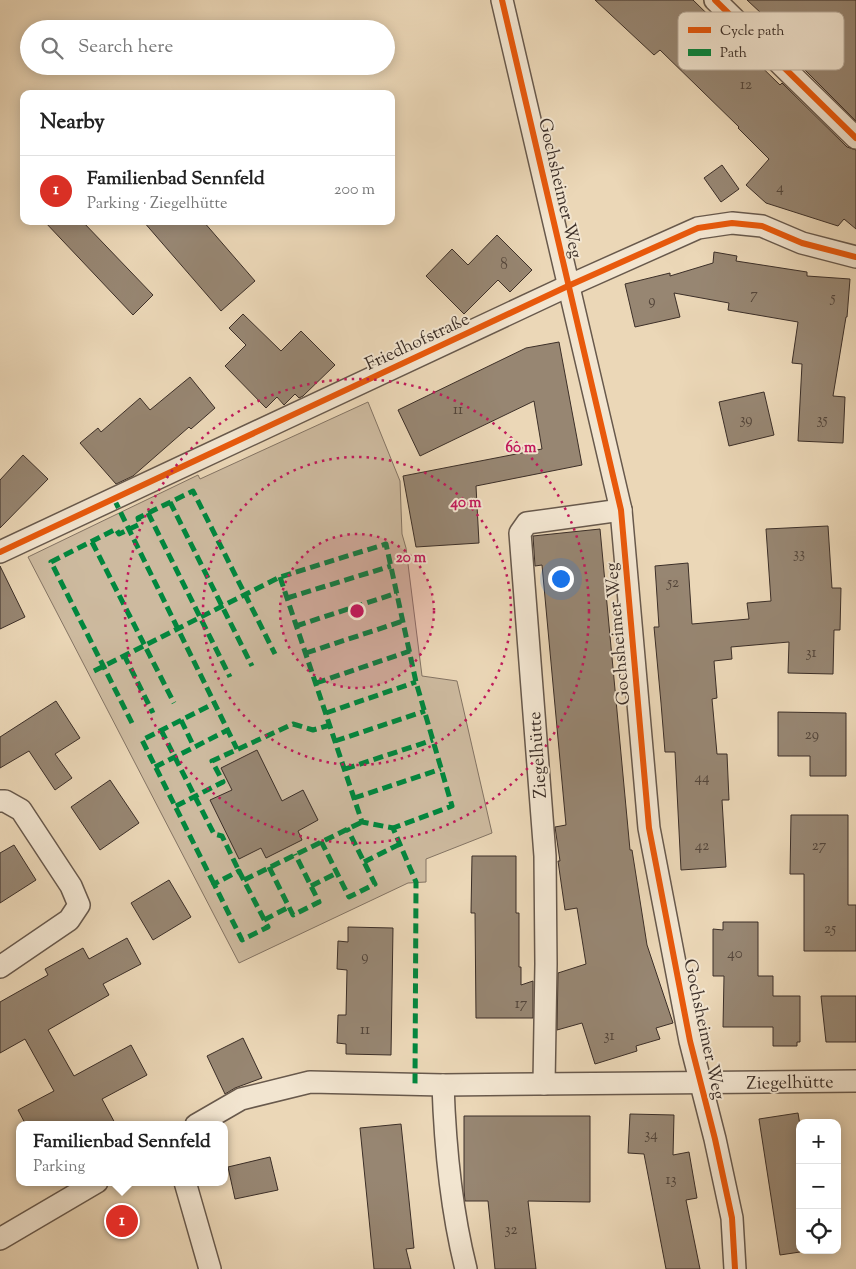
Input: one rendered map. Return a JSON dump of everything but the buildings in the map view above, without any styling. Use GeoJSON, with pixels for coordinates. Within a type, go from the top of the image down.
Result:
{"type":"FeatureCollection","features":[{"type":"Feature","properties":{"kind":"street","name":"Gochsheimer Weg"},"geometry":{"type":"LineString","coordinates":[[502,0],[621,510],[649,828],[690,1040],[715,1139],[732,1218],[735,1269]]}},
{"type":"Feature","properties":{"kind":"street"},"geometry":{"type":"LineString","coordinates":[[715,0],[727,12]]}},
{"type":"Feature","properties":{"kind":"street"},"geometry":{"type":"LineString","coordinates":[[787,70],[856,138]]}},
{"type":"Feature","properties":{"kind":"street","name":"Friedhofstraße"},"geometry":{"type":"LineString","coordinates":[[0,552],[568,286],[698,228],[732,222],[762,226],[802,242],[856,257]]}},
{"type":"Feature","properties":{"kind":"street","name":"Ziegelhütte"},"geometry":{"type":"LineString","coordinates":[[544,1084],[545,856],[520,533],[527,523],[621,510]]}},
{"type":"Feature","properties":{"kind":"street"},"geometry":{"type":"LineString","coordinates":[[0,801],[5,800],[21,810],[71,886],[79,905],[69,920],[0,967]]}},
{"type":"Feature","properties":{"kind":"street","name":"Ziegelhütte"},"geometry":{"type":"LineString","coordinates":[[203,1121],[241,1099],[310,1082],[443,1085],[856,1082]]}},
{"type":"Feature","properties":{"kind":"street"},"geometry":{"type":"LineString","coordinates":[[443,1085],[445,1129],[454,1208],[466,1269]]}},
{"type":"Feature","properties":{"kind":"street"},"geometry":{"type":"LineString","coordinates":[[0,1239],[90,1186]]}},
{"type":"Feature","properties":{"kind":"street"},"geometry":{"type":"LineString","coordinates":[[186,1186],[210,1269]]}},
{"type":"Feature","properties":{"kind":"shaded area"},"geometry":{"type":"Polygon","coordinates":[[[368,402],[400,481],[402,534],[406,548],[422,676],[457,681],[492,833],[426,859],[426,882],[408,883],[239,963],[28,557],[198,475],[200,479],[368,402]]]}},
{"type":"Feature","properties":{"kind":"marked path"},"geometry":{"type":"LineString","coordinates":[[132,723],[51,562],[116,529],[119,534],[140,524],[138,518],[193,491],[275,654]]}},
{"type":"Feature","properties":{"kind":"marked path"},"geometry":{"type":"LineString","coordinates":[[114,499],[237,749]]}},
{"type":"Feature","properties":{"kind":"marked path"},"geometry":{"type":"LineString","coordinates":[[170,502],[252,666]]}},
{"type":"Feature","properties":{"kind":"marked path"},"geometry":{"type":"LineString","coordinates":[[148,513],[230,677]]}},
{"type":"Feature","properties":{"kind":"marked path"},"geometry":{"type":"LineString","coordinates":[[92,542],[174,703]]}},
{"type":"Feature","properties":{"kind":"marked path"},"geometry":{"type":"LineString","coordinates":[[94,671],[280,577],[386,544],[416,682],[452,806],[393,828]]}},
{"type":"Feature","properties":{"kind":"marked path"},"geometry":{"type":"LineString","coordinates":[[287,598],[391,566]]}},
{"type":"Feature","properties":{"kind":"marked path"},"geometry":{"type":"LineString","coordinates":[[280,577],[362,822],[393,828],[416,882],[415,1085]]}},
{"type":"Feature","properties":{"kind":"marked path"},"geometry":{"type":"LineString","coordinates":[[296,626],[397,593]]}},
{"type":"Feature","properties":{"kind":"marked path"},"geometry":{"type":"LineString","coordinates":[[306,653],[403,621]]}},
{"type":"Feature","properties":{"kind":"marked path"},"geometry":{"type":"LineString","coordinates":[[316,683],[410,651]]}},
{"type":"Feature","properties":{"kind":"marked path"},"geometry":{"type":"LineString","coordinates":[[124,655],[153,713]]}},
{"type":"Feature","properties":{"kind":"marked path"},"geometry":{"type":"LineString","coordinates":[[326,713],[416,682]]}},
{"type":"Feature","properties":{"kind":"marked path"},"geometry":{"type":"LineString","coordinates":[[214,884],[142,740],[215,703]]}},
{"type":"Feature","properties":{"kind":"marked path"},"geometry":{"type":"LineString","coordinates":[[335,741],[425,711]]}},
{"type":"Feature","properties":{"kind":"marked path"},"geometry":{"type":"LineString","coordinates":[[181,720],[194,747]]}},
{"type":"Feature","properties":{"kind":"marked path"},"geometry":{"type":"LineString","coordinates":[[176,806],[223,782],[212,761],[293,724],[313,730],[330,725]]}},
{"type":"Feature","properties":{"kind":"marked path"},"geometry":{"type":"LineString","coordinates":[[161,730],[214,834],[222,836],[239,871]]}},
{"type":"Feature","properties":{"kind":"marked path"},"geometry":{"type":"LineString","coordinates":[[155,767],[228,730]]}},
{"type":"Feature","properties":{"kind":"marked path"},"geometry":{"type":"LineString","coordinates":[[345,769],[433,740]]}},
{"type":"Feature","properties":{"kind":"marked path"},"geometry":{"type":"LineString","coordinates":[[354,798],[441,769]]}},
{"type":"Feature","properties":{"kind":"marked path"},"geometry":{"type":"LineString","coordinates":[[244,880],[362,822]]}},
{"type":"Feature","properties":{"kind":"marked path"},"geometry":{"type":"LineString","coordinates":[[321,841],[349,897],[375,884],[347,828]]}},
{"type":"Feature","properties":{"kind":"marked path"},"geometry":{"type":"LineString","coordinates":[[364,862],[400,844]]}},
{"type":"Feature","properties":{"kind":"marked path"},"geometry":{"type":"LineString","coordinates":[[269,867],[293,915],[319,902],[295,854]]}},
{"type":"Feature","properties":{"kind":"marked path"},"geometry":{"type":"LineString","coordinates":[[239,871],[268,927],[242,940],[214,884],[239,871]]}},
{"type":"Feature","properties":{"kind":"marked path"},"geometry":{"type":"LineString","coordinates":[[311,886],[337,873]]}},
{"type":"Feature","properties":{"kind":"marked path"},"geometry":{"type":"LineString","coordinates":[[264,920],[289,907]]}},
{"type":"Feature","properties":{"kind":"cycle path"},"geometry":{"type":"LineString","coordinates":[[502,0],[621,510],[649,828],[690,1041],[715,1139],[732,1218],[735,1269]]}},
{"type":"Feature","properties":{"kind":"cycle path"},"geometry":{"type":"LineString","coordinates":[[715,0],[727,12]]}},
{"type":"Feature","properties":{"kind":"cycle path"},"geometry":{"type":"LineString","coordinates":[[787,70],[856,138]]}},
{"type":"Feature","properties":{"kind":"cycle path"},"geometry":{"type":"LineString","coordinates":[[0,552],[568,286],[698,228],[732,223],[762,226],[802,243],[856,257]]}},
{"type":"Feature","properties":{"kind":"place","name":"Familienbad Sennfeld"},"geometry":{"type":"Point","coordinates":[122,1221]}}]}
